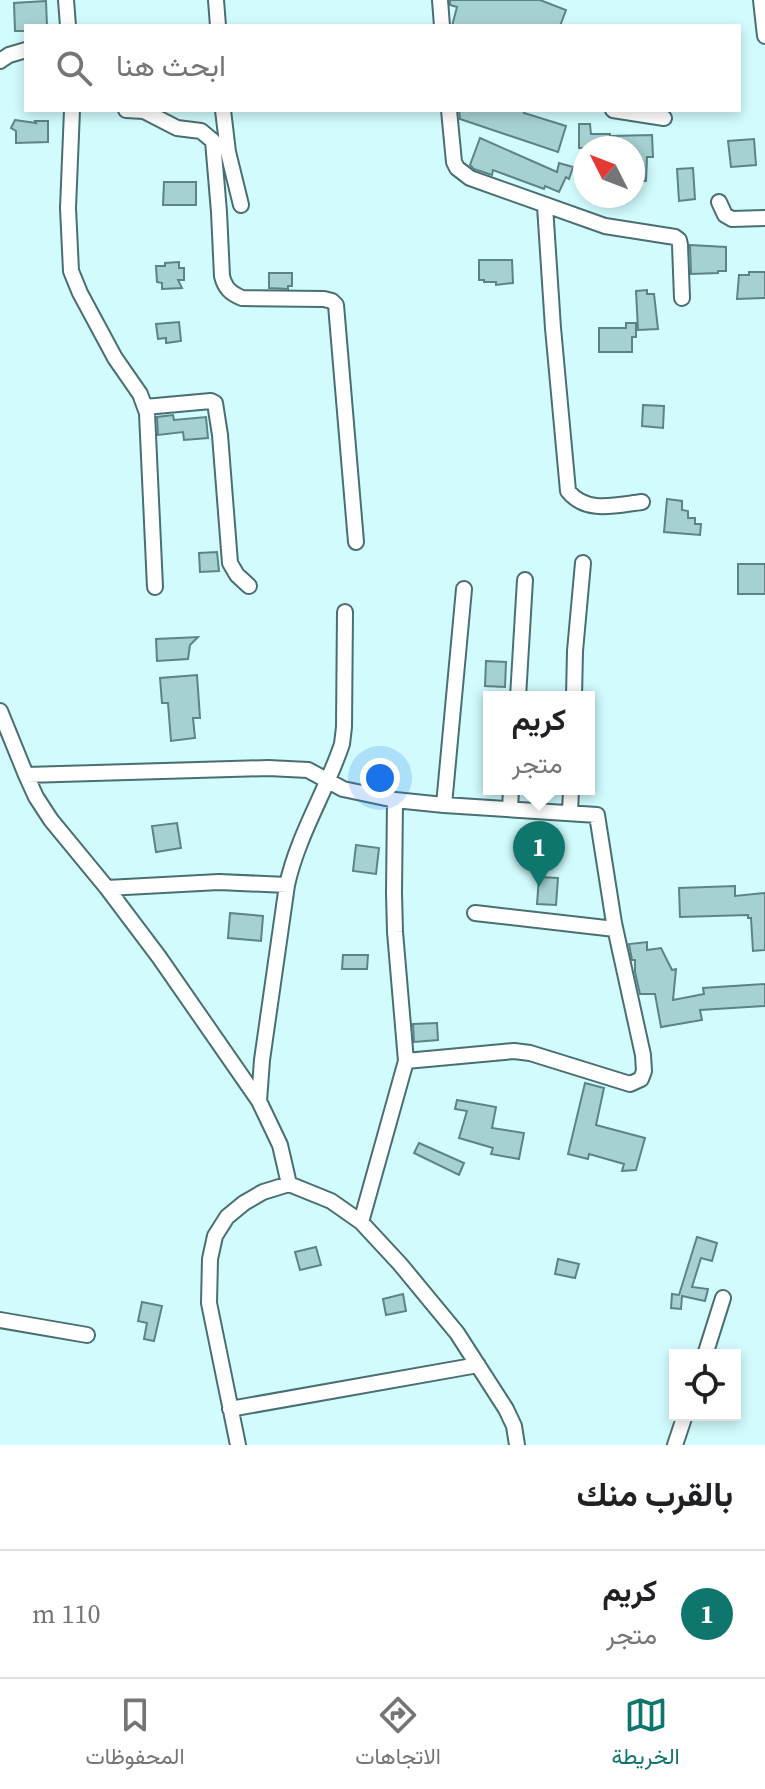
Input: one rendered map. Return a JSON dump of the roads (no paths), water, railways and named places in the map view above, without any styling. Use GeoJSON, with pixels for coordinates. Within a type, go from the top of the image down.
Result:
{"type":"FeatureCollection","features":[{"type":"Feature","properties":{"kind":"street"},"geometry":{"type":"LineString","coordinates":[[66,0],[68,24]]}},
{"type":"Feature","properties":{"kind":"street"},"geometry":{"type":"LineString","coordinates":[[216,0],[218,24]]}},
{"type":"Feature","properties":{"kind":"street"},"geometry":{"type":"LineString","coordinates":[[440,0],[442,24]]}},
{"type":"Feature","properties":{"kind":"street"},"geometry":{"type":"LineString","coordinates":[[761,0],[765,36]]}},
{"type":"Feature","properties":{"kind":"street"},"geometry":{"type":"LineString","coordinates":[[0,61],[24,51]]}},
{"type":"Feature","properties":{"kind":"street"},"geometry":{"type":"LineString","coordinates":[[72,112],[68,208],[71,271],[94,320],[140,394],[147,413],[155,587]]}},
{"type":"Feature","properties":{"kind":"street"},"geometry":{"type":"LineString","coordinates":[[146,112],[177,128],[201,131],[213,141],[222,276],[231,293],[242,298],[324,299],[336,305],[356,542]]}},
{"type":"Feature","properties":{"kind":"street"},"geometry":{"type":"LineString","coordinates":[[223,112],[241,205]]}},
{"type":"Feature","properties":{"kind":"street"},"geometry":{"type":"LineString","coordinates":[[449,112],[457,168],[470,178],[605,226],[679,240],[682,298]]}},
{"type":"Feature","properties":{"kind":"street"},"geometry":{"type":"LineString","coordinates":[[626,112],[664,118]]}},
{"type":"Feature","properties":{"kind":"street"},"geometry":{"type":"LineString","coordinates":[[719,202],[725,215],[732,219],[765,218]]}},
{"type":"Feature","properties":{"kind":"street"},"geometry":{"type":"LineString","coordinates":[[545,206],[568,491],[581,503],[593,507],[642,502]]}},
{"type":"Feature","properties":{"kind":"street"},"geometry":{"type":"LineString","coordinates":[[145,407],[215,403],[230,563],[249,586]]}},
{"type":"Feature","properties":{"kind":"street"},"geometry":{"type":"LineString","coordinates":[[574,691],[583,563]]}},
{"type":"Feature","properties":{"kind":"street"},"geometry":{"type":"LineString","coordinates":[[518,691],[525,580]]}},
{"type":"Feature","properties":{"kind":"street"},"geometry":{"type":"LineString","coordinates":[[444,805],[464,589]]}},
{"type":"Feature","properties":{"kind":"street"},"geometry":{"type":"LineString","coordinates":[[259,1101],[262,1060],[291,867],[342,744],[345,612]]}},
{"type":"Feature","properties":{"kind":"street"},"geometry":{"type":"LineString","coordinates":[[0,711],[36,797],[51,820],[159,957],[259,1101],[280,1145],[289,1184]]}},
{"type":"Feature","properties":{"kind":"street"},"geometry":{"type":"LineString","coordinates":[[26,775],[268,768],[308,770],[343,789],[395,800],[597,815],[615,929],[643,1055],[641,1079],[630,1084],[530,1053],[514,1051],[406,1061]]}},
{"type":"Feature","properties":{"kind":"street"},"geometry":{"type":"LineString","coordinates":[[510,809],[511,795]]}},
{"type":"Feature","properties":{"kind":"street"},"geometry":{"type":"LineString","coordinates":[[570,813],[571,795]]}},
{"type":"Feature","properties":{"kind":"street"},"geometry":{"type":"LineString","coordinates":[[361,1222],[406,1061],[395,932],[395,800]]}},
{"type":"Feature","properties":{"kind":"street"},"geometry":{"type":"LineString","coordinates":[[107,888],[219,882],[287,885]]}},
{"type":"Feature","properties":{"kind":"street"},"geometry":{"type":"LineString","coordinates":[[475,913],[615,929]]}},
{"type":"Feature","properties":{"kind":"street"},"geometry":{"type":"LineString","coordinates":[[238,1445],[209,1303],[210,1259],[215,1236],[227,1217],[263,1192],[289,1184],[331,1201],[361,1222],[400,1264],[457,1333],[478,1365],[506,1409],[514,1426],[517,1445]]}},
{"type":"Feature","properties":{"kind":"street"},"geometry":{"type":"LineString","coordinates":[[707,1349],[723,1298]]}},
{"type":"Feature","properties":{"kind":"street"},"geometry":{"type":"LineString","coordinates":[[0,1320],[87,1335]]}},
{"type":"Feature","properties":{"kind":"street"},"geometry":{"type":"LineString","coordinates":[[230,1409],[478,1365]]}},
{"type":"Feature","properties":{"kind":"street"},"geometry":{"type":"LineString","coordinates":[[675,1445],[683,1421]]}},
{"type":"Feature","properties":{"kind":"place","name":"كريم"},"geometry":{"type":"Point","coordinates":[539,887]}}]}
